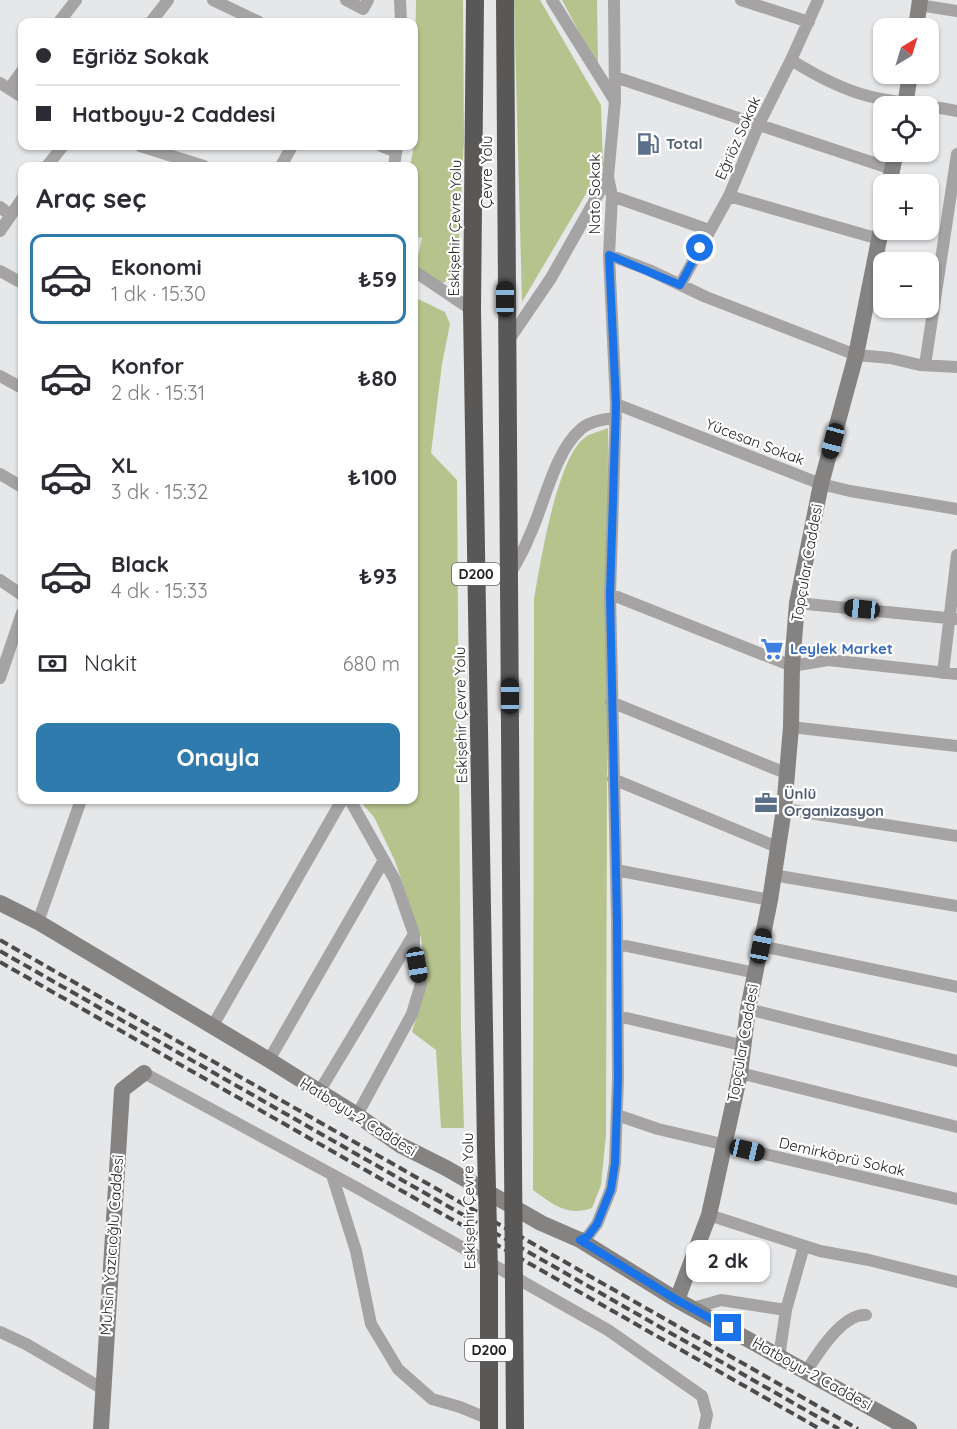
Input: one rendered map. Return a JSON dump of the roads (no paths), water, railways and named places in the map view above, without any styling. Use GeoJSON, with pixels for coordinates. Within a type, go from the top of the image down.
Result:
{"type":"FeatureCollection","features":[{"type":"Feature","properties":{"kind":"highway","name":"Eskişehir Çevre Yolu"},"geometry":{"type":"LineString","coordinates":[[475,0],[472,310],[489,1271],[489,1424]]}},
{"type":"Feature","properties":{"kind":"highway","name":"Çevre Yolu"},"geometry":{"type":"LineString","coordinates":[[505,0],[505,345]]}},
{"type":"Feature","properties":{"kind":"highway","name":"D200"},"geometry":{"type":"LineString","coordinates":[[505,345],[510,576],[515,1429]]}},
{"type":"Feature","properties":{"kind":"street"},"geometry":{"type":"LineString","coordinates":[[62,18],[76,0]]}},
{"type":"Feature","properties":{"kind":"street"},"geometry":{"type":"LineString","coordinates":[[154,18],[168,0]]}},
{"type":"Feature","properties":{"kind":"street"},"geometry":{"type":"LineString","coordinates":[[213,0],[251,18]]}},
{"type":"Feature","properties":{"kind":"street"},"geometry":{"type":"LineString","coordinates":[[346,0],[363,9],[368,0]]}},
{"type":"Feature","properties":{"kind":"street"},"geometry":{"type":"LineString","coordinates":[[400,0],[401,18]]}},
{"type":"Feature","properties":{"kind":"street"},"geometry":{"type":"LineString","coordinates":[[552,0],[615,101]]}},
{"type":"Feature","properties":{"kind":"street","name":"Nato Sokak"},"geometry":{"type":"LineString","coordinates":[[580,1240],[588,1236],[597,1224],[611,1189],[615,1163],[617,1115],[618,1016],[610,594],[616,404],[609,255],[612,196],[608,177],[615,101],[614,0]]}},
{"type":"Feature","properties":{"kind":"street"},"geometry":{"type":"LineString","coordinates":[[741,0],[809,22]]}},
{"type":"Feature","properties":{"kind":"street","name":"Eğriöz Sokak"},"geometry":{"type":"LineString","coordinates":[[680,285],[729,196],[759,124],[792,60],[818,0]]}},
{"type":"Feature","properties":{"kind":"street"},"geometry":{"type":"LineString","coordinates":[[917,18],[919,3],[957,11]]}},
{"type":"Feature","properties":{"kind":"street"},"geometry":{"type":"LineString","coordinates":[[792,60],[814,74],[850,91],[873,97]]}},
{"type":"Feature","properties":{"kind":"street"},"geometry":{"type":"LineString","coordinates":[[18,75],[5,86],[18,94]]}},
{"type":"Feature","properties":{"kind":"street"},"geometry":{"type":"LineString","coordinates":[[615,77],[759,124],[884,174]]}},
{"type":"Feature","properties":{"kind":"street"},"geometry":{"type":"LineString","coordinates":[[939,109],[957,111]]}},
{"type":"Feature","properties":{"kind":"street"},"geometry":{"type":"LineString","coordinates":[[50,162],[60,150]]}},
{"type":"Feature","properties":{"kind":"street"},"geometry":{"type":"LineString","coordinates":[[153,150],[191,162]]}},
{"type":"Feature","properties":{"kind":"street"},"geometry":{"type":"LineString","coordinates":[[924,365],[957,154]]}},
{"type":"Feature","properties":{"kind":"street"},"geometry":{"type":"LineString","coordinates":[[505,345],[551,278],[608,177]]}},
{"type":"Feature","properties":{"kind":"street"},"geometry":{"type":"LineString","coordinates":[[612,196],[710,230]]}},
{"type":"Feature","properties":{"kind":"street"},"geometry":{"type":"LineString","coordinates":[[729,196],[873,237]]}},
{"type":"Feature","properties":{"kind":"street"},"geometry":{"type":"LineString","coordinates":[[0,207],[16,213],[0,231]]}},
{"type":"Feature","properties":{"kind":"street","name":"Topçular Caddesi"},"geometry":{"type":"LineString","coordinates":[[677,1300],[709,1215],[740,1073],[748,1009],[770,900],[784,809],[791,727],[792,666],[797,603],[821,484],[856,355],[879,240]]}},
{"type":"Feature","properties":{"kind":"street"},"geometry":{"type":"LineString","coordinates":[[609,255],[743,312],[856,355],[890,358],[924,365],[957,367]]}},
{"type":"Feature","properties":{"kind":"street"},"geometry":{"type":"LineString","coordinates":[[0,271],[18,282]]}},
{"type":"Feature","properties":{"kind":"street"},"geometry":{"type":"LineString","coordinates":[[418,274],[472,310]]}},
{"type":"Feature","properties":{"kind":"street"},"geometry":{"type":"LineString","coordinates":[[0,376],[18,386]]}},
{"type":"Feature","properties":{"kind":"street","name":"Yücesan Sokak"},"geometry":{"type":"LineString","coordinates":[[616,404],[821,484],[957,509]]}},
{"type":"Feature","properties":{"kind":"street"},"geometry":{"type":"LineString","coordinates":[[510,576],[530,537],[555,470],[569,444],[582,428],[598,420],[616,418]]}},
{"type":"Feature","properties":{"kind":"street"},"geometry":{"type":"LineString","coordinates":[[0,474],[18,484]]}},
{"type":"Feature","properties":{"kind":"street"},"geometry":{"type":"LineString","coordinates":[[943,673],[953,619],[957,555]]}},
{"type":"Feature","properties":{"kind":"street"},"geometry":{"type":"LineString","coordinates":[[0,580],[18,592]]}},
{"type":"Feature","properties":{"kind":"street"},"geometry":{"type":"LineString","coordinates":[[610,594],[792,666],[828,660],[957,674]]}},
{"type":"Feature","properties":{"kind":"street"},"geometry":{"type":"LineString","coordinates":[[797,603],[953,619]]}},
{"type":"Feature","properties":{"kind":"street"},"geometry":{"type":"LineString","coordinates":[[0,678],[18,625]]}},
{"type":"Feature","properties":{"kind":"street"},"geometry":{"type":"LineString","coordinates":[[611,702],[788,774]]}},
{"type":"Feature","properties":{"kind":"street"},"geometry":{"type":"LineString","coordinates":[[791,727],[957,746]]}},
{"type":"Feature","properties":{"kind":"street"},"geometry":{"type":"LineString","coordinates":[[613,779],[777,847]]}},
{"type":"Feature","properties":{"kind":"street"},"geometry":{"type":"LineString","coordinates":[[38,922],[80,804]]}},
{"type":"Feature","properties":{"kind":"street"},"geometry":{"type":"LineString","coordinates":[[212,1027],[340,804]]}},
{"type":"Feature","properties":{"kind":"street"},"geometry":{"type":"LineString","coordinates":[[352,804],[395,880],[414,934],[414,947],[421,984],[412,1014],[357,1115]]}},
{"type":"Feature","properties":{"kind":"street"},"geometry":{"type":"LineString","coordinates":[[784,809],[957,836]]}},
{"type":"Feature","properties":{"kind":"street"},"geometry":{"type":"LineString","coordinates":[[269,1060],[384,860]]}},
{"type":"Feature","properties":{"kind":"street"},"geometry":{"type":"LineString","coordinates":[[616,870],[770,900]]}},
{"type":"Feature","properties":{"kind":"street"},"geometry":{"type":"LineString","coordinates":[[773,875],[957,906]]}},
{"type":"Feature","properties":{"kind":"street","name":"Hatboyu-2 Caddesi"},"geometry":{"type":"LineString","coordinates":[[0,903],[38,922],[269,1060],[400,1145],[446,1168],[541,1223],[580,1240],[677,1300],[909,1429]]}},
{"type":"Feature","properties":{"kind":"street"},"geometry":{"type":"LineString","coordinates":[[319,1092],[414,934]]}},
{"type":"Feature","properties":{"kind":"street"},"geometry":{"type":"LineString","coordinates":[[617,944],[756,973]]}},
{"type":"Feature","properties":{"kind":"street"},"geometry":{"type":"LineString","coordinates":[[761,946],[957,987]]}},
{"type":"Feature","properties":{"kind":"street"},"geometry":{"type":"LineString","coordinates":[[748,1009],[957,1061]]}},
{"type":"Feature","properties":{"kind":"street"},"geometry":{"type":"LineString","coordinates":[[618,1016],[745,1046]]}},
{"type":"Feature","properties":{"kind":"street"},"geometry":{"type":"LineString","coordinates":[[144,1073],[332,1174],[608,1330],[702,1396],[707,1414],[704,1429]]}},
{"type":"Feature","properties":{"kind":"street","name":"Muhsin Yazıcıoğlu Caddesi"},"geometry":{"type":"LineString","coordinates":[[101,1429],[122,1090],[144,1073]]}},
{"type":"Feature","properties":{"kind":"street"},"geometry":{"type":"LineString","coordinates":[[740,1073],[957,1127]]}},
{"type":"Feature","properties":{"kind":"street","name":"Demirköprü Sokak"},"geometry":{"type":"LineString","coordinates":[[617,1115],[658,1129],[957,1199]]}},
{"type":"Feature","properties":{"kind":"street"},"geometry":{"type":"LineString","coordinates":[[332,1174],[356,1251],[371,1324],[398,1369],[432,1399],[459,1407],[489,1424]]}},
{"type":"Feature","properties":{"kind":"street"},"geometry":{"type":"LineString","coordinates":[[709,1215],[804,1246],[957,1282]]}},
{"type":"Feature","properties":{"kind":"street"},"geometry":{"type":"LineString","coordinates":[[780,1357],[786,1310],[804,1246]]}},
{"type":"Feature","properties":{"kind":"street"},"geometry":{"type":"LineString","coordinates":[[693,1308],[721,1300],[786,1310]]}},
{"type":"Feature","properties":{"kind":"street"},"geometry":{"type":"LineString","coordinates":[[806,1372],[834,1333],[847,1321],[861,1314],[866,1315]]}},
{"type":"Feature","properties":{"kind":"street"},"geometry":{"type":"LineString","coordinates":[[0,1332],[26,1344],[103,1389]]}},
{"type":"Feature","properties":{"kind":"railway"},"geometry":{"type":"LineString","coordinates":[[0,940],[858,1429]]}},
{"type":"Feature","properties":{"kind":"railway"},"geometry":{"type":"LineString","coordinates":[[0,951],[839,1429]]}},
{"type":"Feature","properties":{"kind":"railway"},"geometry":{"type":"LineString","coordinates":[[0,962],[820,1429]]}},
{"type":"Feature","properties":{"kind":"place","name":"Total"},"geometry":{"type":"Point","coordinates":[648,144]}},
{"type":"Feature","properties":{"kind":"place","name":"Leylek Market"},"geometry":{"type":"Point","coordinates":[772,649]}},
{"type":"Feature","properties":{"kind":"place","name":"Ünlü Organizasyon"},"geometry":{"type":"Point","coordinates":[766,803]}}]}
